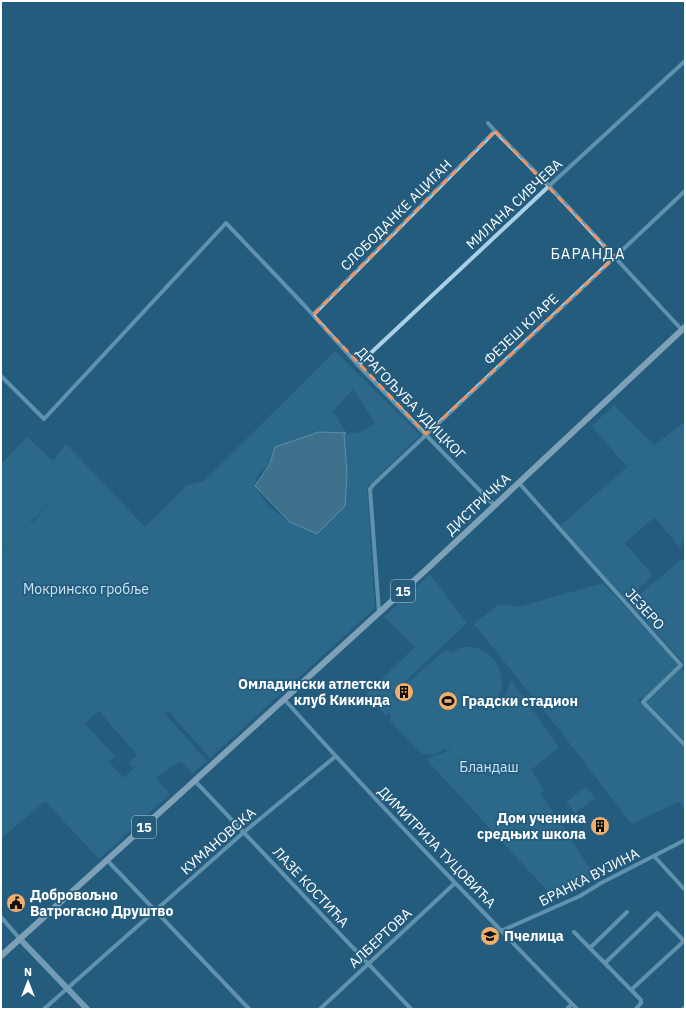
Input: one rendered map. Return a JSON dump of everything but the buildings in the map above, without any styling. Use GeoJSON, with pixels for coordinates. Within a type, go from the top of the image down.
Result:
{"type":"FeatureCollection","features":[{"type":"Feature","properties":{"kind":"main road","name":"ДИСТРИЧКА"},"geometry":{"type":"LineString","coordinates":[[285,698],[519,483],[684,328]]}},
{"type":"Feature","properties":{"kind":"main road","name":"15"},"geometry":{"type":"LineString","coordinates":[[1,956],[285,698]]}},
{"type":"Feature","properties":{"kind":"street","name":"МИЛАНА СИВЧЕВА"},"geometry":{"type":"LineString","coordinates":[[358,365],[685,61]]}},
{"type":"Feature","properties":{"kind":"street"},"geometry":{"type":"LineString","coordinates":[[488,123],[684,328]]}},
{"type":"Feature","properties":{"kind":"street","name":"СЛОБОДАНКЕ АЦИГАН"},"geometry":{"type":"LineString","coordinates":[[313,315],[494,131]]}},
{"type":"Feature","properties":{"kind":"street","name":"ФЕЈЕШ КЛАРЕ"},"geometry":{"type":"LineString","coordinates":[[379,612],[370,489],[426,434],[685,191]]}},
{"type":"Feature","properties":{"kind":"street","name":"ДРАГОЉУБА УДИЦКОГ"},"geometry":{"type":"LineString","coordinates":[[1,376],[44,419],[226,223],[358,365],[494,505]]}},
{"type":"Feature","properties":{"kind":"street","name":"ЈЕЗЕРО"},"geometry":{"type":"LineString","coordinates":[[519,483],[681,665],[643,702],[685,745]]}},
{"type":"Feature","properties":{"kind":"street","name":"ДИМИТРИЈА ТУЦОВИЋА"},"geometry":{"type":"LineString","coordinates":[[285,698],[336,756],[455,883],[577,1009]]}},
{"type":"Feature","properties":{"kind":"street","name":"КУМАНОВСКА"},"geometry":{"type":"LineString","coordinates":[[44,1009],[244,832],[336,756]]}},
{"type":"Feature","properties":{"kind":"street","name":"ЛАЗЕ КОСТИЋА"},"geometry":{"type":"LineString","coordinates":[[195,781],[411,1009]]}},
{"type":"Feature","properties":{"kind":"street","name":"БРАНКА ВУЈИНА"},"geometry":{"type":"LineString","coordinates":[[502,931],[580,896],[601,883],[685,840]]}},
{"type":"Feature","properties":{"kind":"street"},"geometry":{"type":"LineString","coordinates":[[654,856],[685,890]]}},
{"type":"Feature","properties":{"kind":"street"},"geometry":{"type":"LineString","coordinates":[[107,860],[249,1009]]}},
{"type":"Feature","properties":{"kind":"street","name":"АЛБЕРТОВА"},"geometry":{"type":"LineString","coordinates":[[320,1009],[455,883]]}},
{"type":"Feature","properties":{"kind":"street"},"geometry":{"type":"LineString","coordinates":[[590,948],[628,912]]}},
{"type":"Feature","properties":{"kind":"street"},"geometry":{"type":"LineString","coordinates":[[605,963],[657,913],[672,927],[684,941],[631,990]]}},
{"type":"Feature","properties":{"kind":"street"},"geometry":{"type":"LineString","coordinates":[[1,917],[87,1009]]}},
{"type":"Feature","properties":{"kind":"street"},"geometry":{"type":"LineString","coordinates":[[574,932],[641,1000],[636,1009]]}},
{"type":"Feature","properties":{"kind":"street"},"geometry":{"type":"LineString","coordinates":[[567,1009],[572,1004]]}},
{"type":"Feature","properties":{"kind":"highlighted area"},"geometry":{"type":"Polygon","coordinates":[[[495,131],[615,257],[426,434],[313,315],[495,131]]]}},
{"type":"Feature","properties":{"kind":"green space","name":"Мокринско гробље"},"geometry":{"type":"Polygon","coordinates":[[[335,351],[420,435],[367,487],[375,608],[210,758],[168,711],[165,714],[207,761],[193,773],[180,761],[156,778],[170,794],[99,859],[45,801],[1,839],[1,553],[60,493],[1,552],[1,464],[27,437],[53,461],[66,444],[145,527],[187,485],[204,481],[335,351]],[[353,389],[333,411],[347,434],[361,432],[375,423],[353,389]],[[345,433],[275,447],[270,464],[257,476],[255,486],[268,506],[290,522],[345,433]],[[99,711],[85,723],[115,757],[109,762],[123,778],[139,764],[133,767],[129,763],[137,755],[99,711]]]}},
{"type":"Feature","properties":{"kind":"green space"},"geometry":{"type":"Polygon","coordinates":[[[614,405],[654,445],[685,422],[685,544],[683,541],[680,548],[655,518],[625,543],[653,576],[626,600],[560,526],[627,467],[592,426],[614,405]]]}},
{"type":"Feature","properties":{"kind":"green space"},"geometry":{"type":"Polygon","coordinates":[[[682,559],[685,562],[685,664],[629,603],[682,559]]]}},
{"type":"Feature","properties":{"kind":"green space","name":"Бландаш"},"geometry":{"type":"Polygon","coordinates":[[[430,574],[467,623],[392,694],[398,702],[400,700],[395,694],[446,649],[451,653],[462,648],[473,647],[483,651],[492,658],[499,668],[502,679],[501,690],[495,702],[498,705],[504,699],[511,680],[559,747],[531,770],[544,790],[541,794],[595,877],[554,898],[426,759],[448,751],[454,744],[447,750],[445,748],[436,754],[431,755],[421,753],[390,721],[390,712],[386,716],[366,694],[415,647],[384,617],[430,574]]]}},
{"type":"Feature","properties":{"kind":"green space"},"geometry":{"type":"Polygon","coordinates":[[[603,583],[685,671],[685,741],[642,697],[638,700],[685,748],[685,808],[678,802],[632,824],[561,732],[474,624],[499,604],[519,607],[603,583]]]}},
{"type":"Feature","properties":{"kind":"green space"},"geometry":{"type":"Polygon","coordinates":[[[586,787],[595,798],[575,813],[566,802],[586,787]]]}},
{"type":"Feature","properties":{"kind":"shaded area"},"geometry":{"type":"Polygon","coordinates":[[[319,432],[346,433],[344,434],[347,473],[345,506],[317,534],[290,522],[255,486],[270,464],[275,447],[319,432]]]}},
{"type":"Feature","properties":{"kind":"place","name":"Омладински атлетски клуб Кикинда"},"geometry":{"type":"Point","coordinates":[404,692]}},
{"type":"Feature","properties":{"kind":"place","name":"Градски стадион"},"geometry":{"type":"Point","coordinates":[448,701]}},
{"type":"Feature","properties":{"kind":"place","name":"Дом ученика средњих школа"},"geometry":{"type":"Point","coordinates":[600,826]}},
{"type":"Feature","properties":{"kind":"place","name":"Добровољно Ватрогасно Друштво"},"geometry":{"type":"Point","coordinates":[16,903]}},
{"type":"Feature","properties":{"kind":"place","name":"Пчелица"},"geometry":{"type":"Point","coordinates":[490,936]}},
{"type":"Feature","properties":{"kind":"district","name":"БАРАНДА"},"geometry":{"type":"Point","coordinates":[588,253]}}]}
